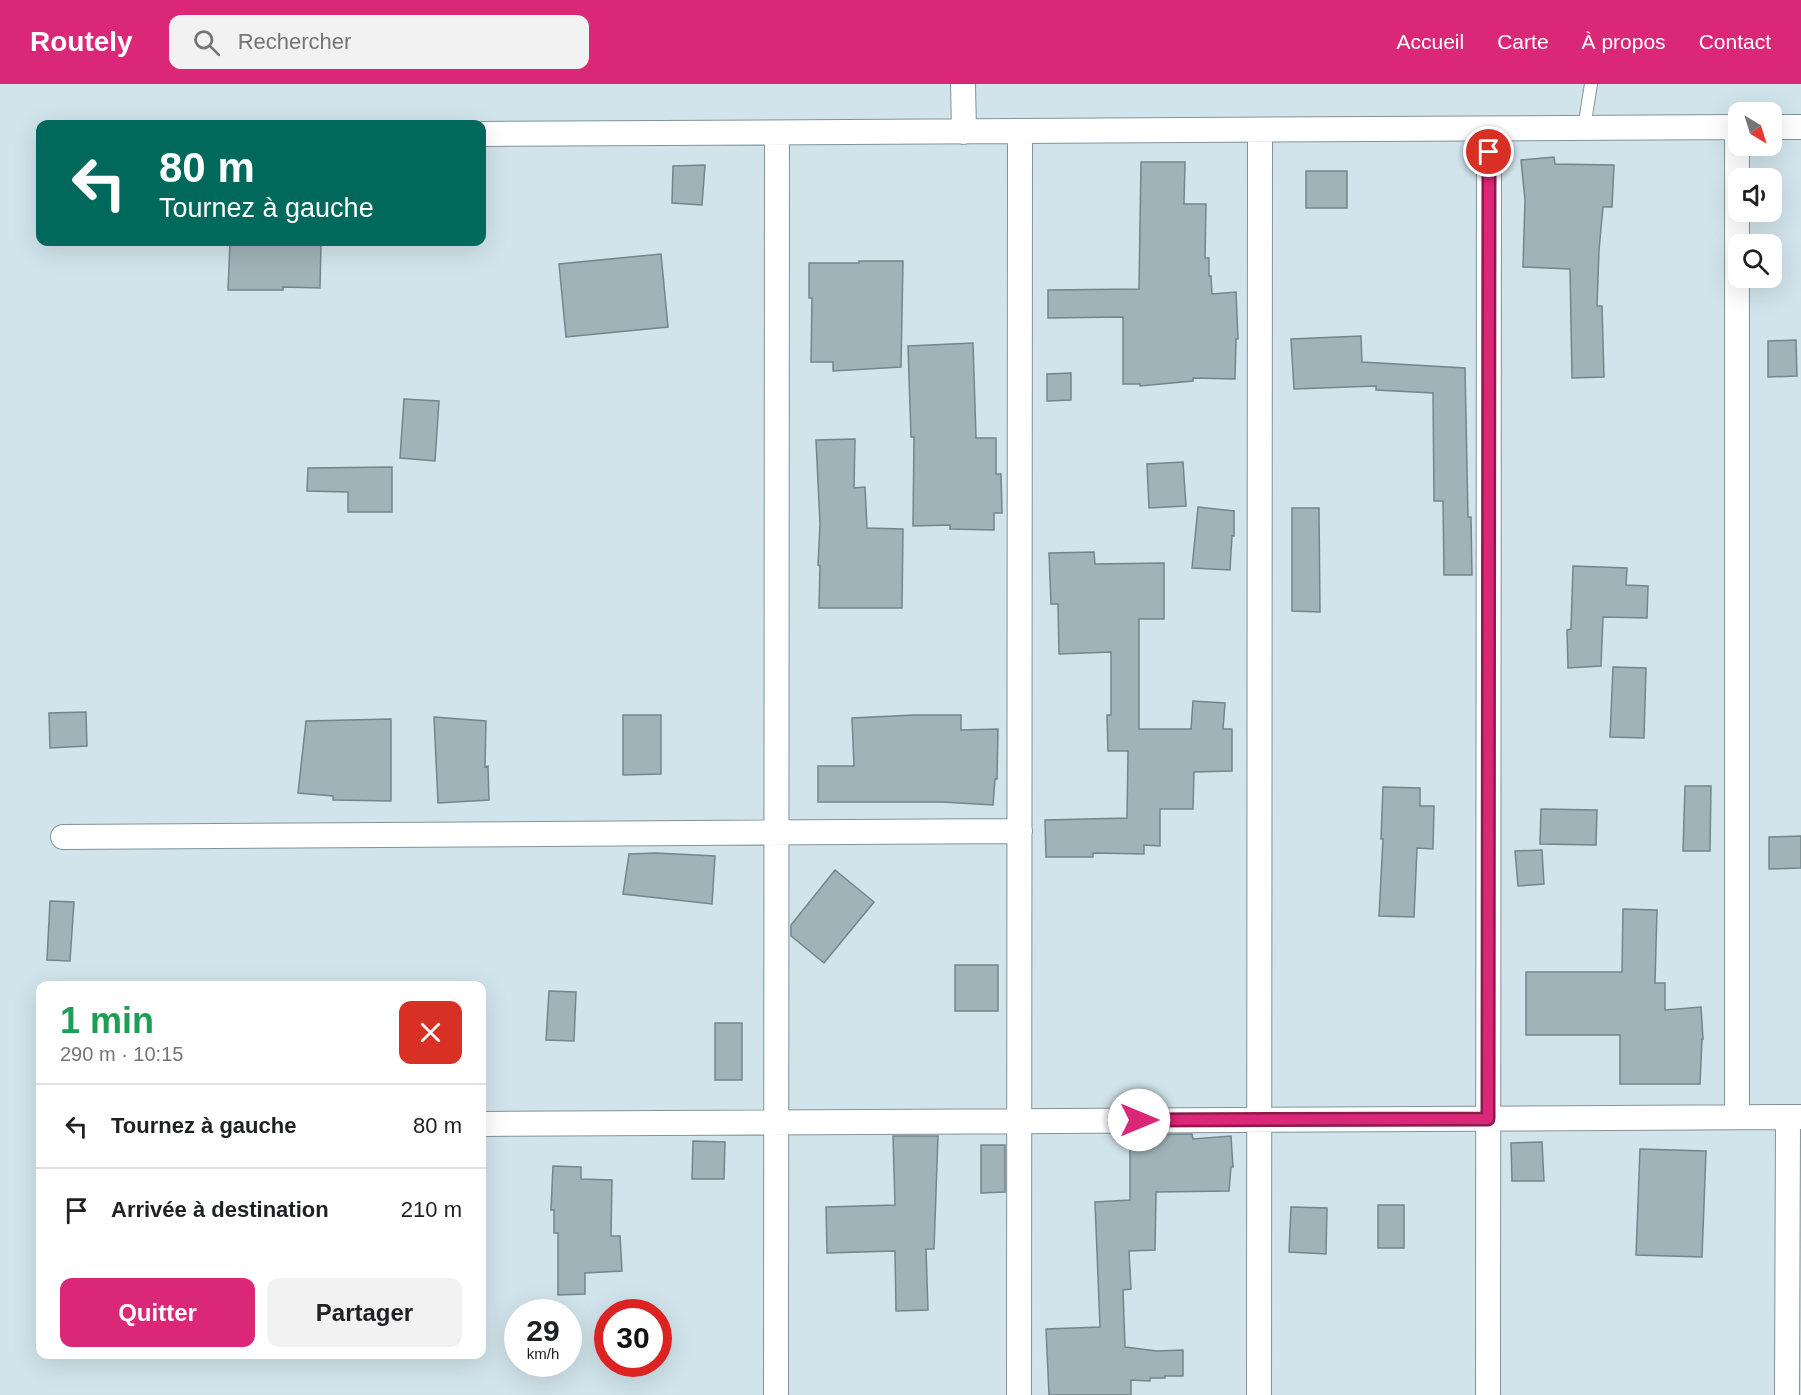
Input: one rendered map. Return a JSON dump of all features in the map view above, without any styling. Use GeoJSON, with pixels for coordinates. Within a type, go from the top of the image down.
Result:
{"type":"FeatureCollection","features":[{"type":"Feature","properties":{"kind":"street"},"geometry":{"type":"LineString","coordinates":[[963,84],[964,132]]}},
{"type":"Feature","properties":{"kind":"street"},"geometry":{"type":"LineString","coordinates":[[486,134],[1728,127]]}},
{"type":"Feature","properties":{"kind":"street"},"geometry":{"type":"LineString","coordinates":[[1782,127],[1801,127]]}},
{"type":"Feature","properties":{"kind":"street"},"geometry":{"type":"LineString","coordinates":[[1488,1395],[1489,129]]}},
{"type":"Feature","properties":{"kind":"street"},"geometry":{"type":"LineString","coordinates":[[1258,1395],[1260,130]]}},
{"type":"Feature","properties":{"kind":"street"},"geometry":{"type":"LineString","coordinates":[[1019,1395],[1020,131]]}},
{"type":"Feature","properties":{"kind":"street"},"geometry":{"type":"LineString","coordinates":[[776,1395],[777,133]]}},
{"type":"Feature","properties":{"kind":"street"},"geometry":{"type":"LineString","coordinates":[[1737,1117],[1738,156]]}},
{"type":"Feature","properties":{"kind":"street"},"geometry":{"type":"LineString","coordinates":[[63,837],[1020,831]]}},
{"type":"Feature","properties":{"kind":"street"},"geometry":{"type":"LineString","coordinates":[[486,1124],[1794,1117],[1787,1395]]}},
{"type":"Feature","properties":{"kind":"lane"},"geometry":{"type":"LineString","coordinates":[[1584,128],[1592,84]]}},
{"type":"Feature","properties":{"kind":"building"},"geometry":{"type":"Polygon","coordinates":[[[1554,157],[1555,164],[1614,165],[1612,207],[1603,207],[1599,250],[1597,306],[1602,306],[1604,377],[1572,378],[1570,269],[1523,267],[1525,200],[1521,160],[1554,157]]]}},
{"type":"Feature","properties":{"kind":"building"},"geometry":{"type":"Polygon","coordinates":[[[1141,162],[1185,162],[1184,204],[1206,204],[1205,258],[1209,258],[1212,294],[1236,292],[1238,339],[1236,339],[1235,379],[1193,378],[1193,381],[1140,386],[1140,384],[1123,384],[1123,317],[1048,318],[1048,290],[1139,289],[1141,162]]]}},
{"type":"Feature","properties":{"kind":"building"},"geometry":{"type":"Polygon","coordinates":[[[705,165],[702,205],[672,203],[673,166],[705,165]]]}},
{"type":"Feature","properties":{"kind":"building"},"geometry":{"type":"Polygon","coordinates":[[[1306,171],[1347,171],[1347,208],[1306,208],[1306,171]]]}},
{"type":"Feature","properties":{"kind":"building"},"geometry":{"type":"Polygon","coordinates":[[[230,246],[321,246],[320,288],[283,287],[283,290],[228,290],[230,246]]]}},
{"type":"Feature","properties":{"kind":"building"},"geometry":{"type":"Polygon","coordinates":[[[661,254],[668,327],[566,337],[559,264],[661,254]]]}},
{"type":"Feature","properties":{"kind":"building"},"geometry":{"type":"Polygon","coordinates":[[[859,261],[903,261],[901,367],[833,371],[833,362],[811,362],[812,298],[809,298],[809,263],[859,263],[859,261]]]}},
{"type":"Feature","properties":{"kind":"building"},"geometry":{"type":"Polygon","coordinates":[[[1361,336],[1362,362],[1465,368],[1468,517],[1471,517],[1472,575],[1444,575],[1443,501],[1434,501],[1433,393],[1376,390],[1376,386],[1294,389],[1291,339],[1361,336]]]}},
{"type":"Feature","properties":{"kind":"building"},"geometry":{"type":"Polygon","coordinates":[[[1796,340],[1797,376],[1768,377],[1768,341],[1796,340]]]}},
{"type":"Feature","properties":{"kind":"building"},"geometry":{"type":"Polygon","coordinates":[[[973,343],[976,438],[996,438],[996,474],[1001,474],[1002,513],[994,513],[994,530],[950,529],[950,525],[913,526],[914,437],[911,437],[908,346],[973,343]]]}},
{"type":"Feature","properties":{"kind":"building"},"geometry":{"type":"Polygon","coordinates":[[[1071,373],[1071,400],[1047,401],[1047,374],[1071,373]]]}},
{"type":"Feature","properties":{"kind":"building"},"geometry":{"type":"Polygon","coordinates":[[[404,399],[439,401],[435,461],[400,458],[404,399]]]}},
{"type":"Feature","properties":{"kind":"building"},"geometry":{"type":"Polygon","coordinates":[[[855,439],[854,488],[865,487],[867,528],[903,529],[902,608],[819,608],[820,524],[816,440],[855,439]]]}},
{"type":"Feature","properties":{"kind":"building"},"geometry":{"type":"Polygon","coordinates":[[[1183,462],[1186,506],[1149,508],[1147,464],[1183,462]]]}},
{"type":"Feature","properties":{"kind":"building"},"geometry":{"type":"Polygon","coordinates":[[[392,467],[392,512],[348,512],[348,492],[307,491],[308,468],[392,467]]]}},
{"type":"Feature","properties":{"kind":"building"},"geometry":{"type":"Polygon","coordinates":[[[1198,507],[1234,511],[1230,570],[1192,568],[1198,507]]]}},
{"type":"Feature","properties":{"kind":"building"},"geometry":{"type":"Polygon","coordinates":[[[1292,508],[1319,508],[1320,612],[1292,611],[1292,508]]]}},
{"type":"Feature","properties":{"kind":"building"},"geometry":{"type":"Polygon","coordinates":[[[1094,552],[1095,564],[1164,563],[1164,619],[1139,619],[1139,729],[1191,729],[1193,701],[1225,703],[1223,729],[1232,729],[1232,771],[1194,772],[1193,809],[1160,809],[1160,846],[1144,845],[1144,854],[1093,853],[1093,857],[1046,857],[1045,820],[1127,818],[1128,751],[1108,751],[1107,715],[1111,715],[1111,652],[1059,654],[1058,604],[1051,604],[1049,553],[1094,552]]]}},
{"type":"Feature","properties":{"kind":"building"},"geometry":{"type":"Polygon","coordinates":[[[1573,566],[1627,568],[1626,585],[1648,586],[1647,618],[1603,617],[1601,666],[1568,668],[1567,630],[1571,629],[1573,566]]]}},
{"type":"Feature","properties":{"kind":"building"},"geometry":{"type":"Polygon","coordinates":[[[1613,667],[1646,668],[1644,738],[1610,737],[1613,667]]]}},
{"type":"Feature","properties":{"kind":"building"},"geometry":{"type":"Polygon","coordinates":[[[86,712],[87,746],[50,748],[49,713],[86,712]]]}},
{"type":"Feature","properties":{"kind":"building"},"geometry":{"type":"Polygon","coordinates":[[[623,715],[661,715],[661,774],[623,775],[623,715]]]}},
{"type":"Feature","properties":{"kind":"building"},"geometry":{"type":"Polygon","coordinates":[[[961,715],[961,730],[998,729],[997,779],[995,779],[993,805],[942,802],[818,802],[818,766],[854,766],[852,718],[961,715]]]}},
{"type":"Feature","properties":{"kind":"building"},"geometry":{"type":"Polygon","coordinates":[[[434,717],[486,721],[485,767],[488,766],[489,800],[438,803],[434,717]]]}},
{"type":"Feature","properties":{"kind":"building"},"geometry":{"type":"Polygon","coordinates":[[[391,719],[391,801],[333,800],[333,796],[298,793],[306,721],[391,719]]]}},
{"type":"Feature","properties":{"kind":"building"},"geometry":{"type":"Polygon","coordinates":[[[1685,786],[1711,786],[1710,851],[1683,851],[1685,786]]]}},
{"type":"Feature","properties":{"kind":"building"},"geometry":{"type":"Polygon","coordinates":[[[1383,787],[1420,788],[1420,806],[1434,806],[1433,849],[1417,848],[1414,917],[1379,916],[1383,787]]]}},
{"type":"Feature","properties":{"kind":"building"},"geometry":{"type":"Polygon","coordinates":[[[1541,809],[1597,810],[1596,845],[1540,844],[1541,809]]]}},
{"type":"Feature","properties":{"kind":"building"},"geometry":{"type":"Polygon","coordinates":[[[1801,836],[1801,868],[1769,869],[1769,837],[1801,836]]]}},
{"type":"Feature","properties":{"kind":"building"},"geometry":{"type":"Polygon","coordinates":[[[1542,850],[1544,884],[1518,886],[1515,851],[1542,850]]]}},
{"type":"Feature","properties":{"kind":"building"},"geometry":{"type":"Polygon","coordinates":[[[629,854],[715,856],[712,904],[623,894],[629,854]]]}},
{"type":"Feature","properties":{"kind":"building"},"geometry":{"type":"Polygon","coordinates":[[[835,870],[874,902],[824,963],[791,936],[791,925],[835,870]]]}},
{"type":"Feature","properties":{"kind":"building"},"geometry":{"type":"Polygon","coordinates":[[[50,901],[74,902],[70,961],[47,960],[50,901]]]}},
{"type":"Feature","properties":{"kind":"building"},"geometry":{"type":"Polygon","coordinates":[[[1623,909],[1657,910],[1655,983],[1665,983],[1665,1010],[1701,1007],[1703,1039],[1700,1084],[1620,1084],[1620,1035],[1526,1035],[1526,972],[1622,972],[1623,909]]]}},
{"type":"Feature","properties":{"kind":"building"},"geometry":{"type":"Polygon","coordinates":[[[955,965],[998,965],[998,1011],[955,1011],[955,965]]]}},
{"type":"Feature","properties":{"kind":"building"},"geometry":{"type":"Polygon","coordinates":[[[549,991],[576,992],[574,1041],[546,1040],[549,991]]]}},
{"type":"Feature","properties":{"kind":"building"},"geometry":{"type":"Polygon","coordinates":[[[715,1023],[742,1023],[742,1080],[715,1080],[715,1023]]]}},
{"type":"Feature","properties":{"kind":"building"},"geometry":{"type":"Polygon","coordinates":[[[1192,1134],[1193,1139],[1231,1136],[1233,1167],[1231,1167],[1229,1191],[1156,1192],[1155,1250],[1129,1251],[1131,1289],[1123,1290],[1125,1347],[1157,1351],[1183,1350],[1183,1376],[1150,1378],[1150,1381],[1131,1380],[1131,1395],[1049,1395],[1046,1329],[1100,1327],[1095,1202],[1130,1200],[1130,1135],[1192,1134]]]}},
{"type":"Feature","properties":{"kind":"building"},"geometry":{"type":"Polygon","coordinates":[[[893,1136],[938,1136],[934,1249],[926,1249],[928,1310],[896,1311],[895,1251],[827,1253],[826,1207],[895,1205],[893,1136]]]}},
{"type":"Feature","properties":{"kind":"building"},"geometry":{"type":"Polygon","coordinates":[[[693,1141],[725,1142],[724,1179],[692,1179],[693,1141]]]}},
{"type":"Feature","properties":{"kind":"building"},"geometry":{"type":"Polygon","coordinates":[[[1542,1142],[1544,1181],[1512,1181],[1511,1143],[1542,1142]]]}},
{"type":"Feature","properties":{"kind":"building"},"geometry":{"type":"Polygon","coordinates":[[[981,1145],[1005,1145],[1005,1192],[981,1193],[981,1145]]]}},
{"type":"Feature","properties":{"kind":"building"},"geometry":{"type":"Polygon","coordinates":[[[1640,1149],[1706,1151],[1702,1257],[1636,1255],[1640,1149]]]}},
{"type":"Feature","properties":{"kind":"building"},"geometry":{"type":"Polygon","coordinates":[[[553,1166],[581,1167],[581,1179],[612,1180],[611,1236],[620,1236],[622,1271],[585,1273],[585,1294],[558,1295],[558,1233],[554,1233],[554,1210],[551,1210],[553,1166]]]}},
{"type":"Feature","properties":{"kind":"building"},"geometry":{"type":"Polygon","coordinates":[[[1378,1205],[1404,1205],[1404,1248],[1378,1248],[1378,1205]]]}},
{"type":"Feature","properties":{"kind":"building"},"geometry":{"type":"Polygon","coordinates":[[[1291,1207],[1327,1208],[1326,1254],[1289,1252],[1291,1207]]]}},
{"type":"Feature","properties":{"kind":"route"},"geometry":{"type":"LineString","coordinates":[[1139,1120],[1488,1119],[1489,152]]}}]}
